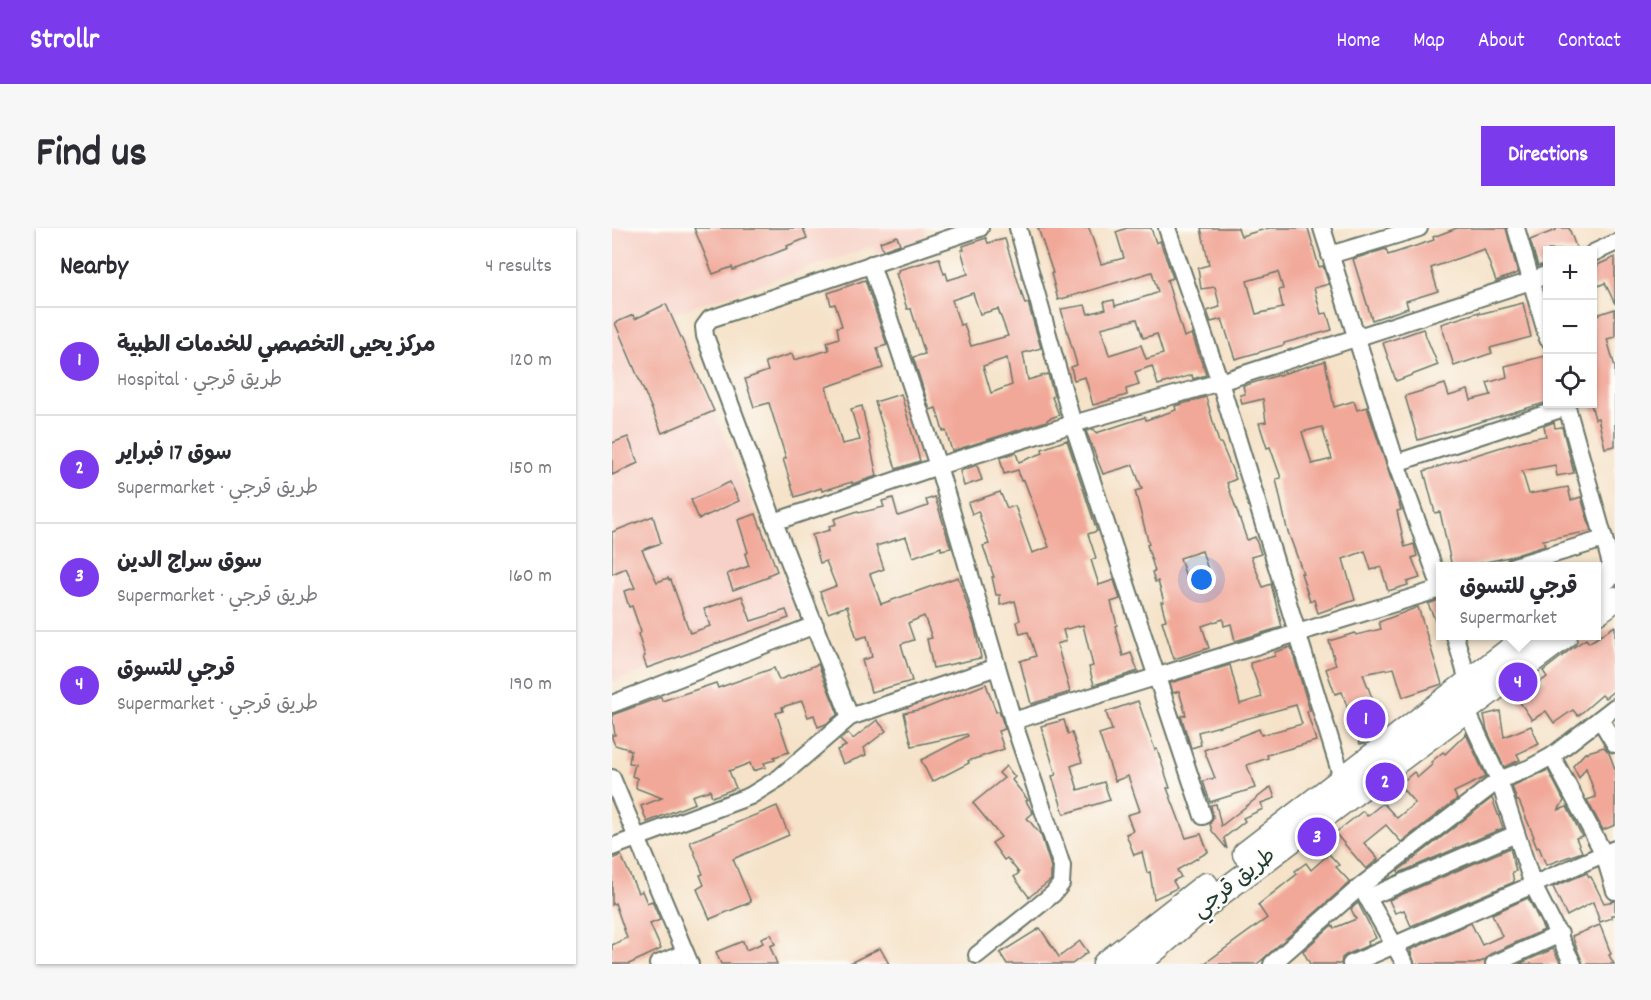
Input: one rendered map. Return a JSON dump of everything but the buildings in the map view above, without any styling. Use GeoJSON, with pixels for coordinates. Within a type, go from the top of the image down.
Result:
{"type":"FeatureCollection","features":[{"type":"Feature","properties":{"kind":"highway"},"geometry":{"type":"LineString","coordinates":[[1601,609],[1615,599]]}},
{"type":"Feature","properties":{"kind":"highway","name":"طريق قرجي"},"geometry":{"type":"LineString","coordinates":[[1105,964],[1523,640]]}},
{"type":"Feature","properties":{"kind":"highway","name":"طريق قرجي"},"geometry":{"type":"LineString","coordinates":[[1138,964],[1221,893],[1561,640]]}},
{"type":"Feature","properties":{"kind":"street"},"geometry":{"type":"LineString","coordinates":[[850,717],[774,522],[705,336],[704,327],[710,319],[980,228]]}},
{"type":"Feature","properties":{"kind":"street"},"geometry":{"type":"LineString","coordinates":[[1018,228],[1073,424],[1203,816]]}},
{"type":"Feature","properties":{"kind":"street"},"geometry":{"type":"LineString","coordinates":[[1167,228],[1220,382],[1342,778]]}},
{"type":"Feature","properties":{"kind":"street"},"geometry":{"type":"LineString","coordinates":[[1322,228],[1396,463],[1436,576]]}},
{"type":"Feature","properties":{"kind":"street"},"geometry":{"type":"LineString","coordinates":[[1330,255],[1419,228]]}},
{"type":"Feature","properties":{"kind":"street"},"geometry":{"type":"LineString","coordinates":[[1516,228],[1543,322]]}},
{"type":"Feature","properties":{"kind":"street"},"geometry":{"type":"LineString","coordinates":[[1597,251],[1615,243]]}},
{"type":"Feature","properties":{"kind":"street"},"geometry":{"type":"LineString","coordinates":[[871,264],[938,466],[1013,721],[1062,866],[1061,884],[1053,894],[976,955]]}},
{"type":"Feature","properties":{"kind":"street"},"geometry":{"type":"LineString","coordinates":[[774,522],[938,466],[1220,382],[1543,276]]}},
{"type":"Feature","properties":{"kind":"street"},"geometry":{"type":"LineString","coordinates":[[1396,463],[1557,408]]}},
{"type":"Feature","properties":{"kind":"street"},"geometry":{"type":"LineString","coordinates":[[1567,408],[1604,539],[1608,575]]}},
{"type":"Feature","properties":{"kind":"street"},"geometry":{"type":"LineString","coordinates":[[1530,562],[1604,539]]}},
{"type":"Feature","properties":{"kind":"street"},"geometry":{"type":"LineString","coordinates":[[1013,721],[1297,634],[1436,588]]}},
{"type":"Feature","properties":{"kind":"street"},"geometry":{"type":"LineString","coordinates":[[612,704],[815,625]]}},
{"type":"Feature","properties":{"kind":"street"},"geometry":{"type":"LineString","coordinates":[[1456,640],[1468,681]]}},
{"type":"Feature","properties":{"kind":"street"},"geometry":{"type":"LineString","coordinates":[[612,847],[757,793],[779,778],[850,717],[997,667]]}},
{"type":"Feature","properties":{"kind":"street"},"geometry":{"type":"LineString","coordinates":[[1272,964],[1364,892],[1499,780],[1530,768],[1552,756],[1615,707]]}},
{"type":"Feature","properties":{"kind":"street"},"geometry":{"type":"LineString","coordinates":[[1466,709],[1499,780],[1533,885],[1560,934],[1573,964]]}},
{"type":"Feature","properties":{"kind":"street"},"geometry":{"type":"LineString","coordinates":[[1600,719],[1615,744]]}},
{"type":"Feature","properties":{"kind":"street"},"geometry":{"type":"LineString","coordinates":[[1552,756],[1609,852],[1615,891]]}},
{"type":"Feature","properties":{"kind":"street"},"geometry":{"type":"LineString","coordinates":[[612,778],[688,959],[658,964]]}},
{"type":"Feature","properties":{"kind":"street"},"geometry":{"type":"LineString","coordinates":[[1364,892],[1516,834]]}},
{"type":"Feature","properties":{"kind":"street"},"geometry":{"type":"LineString","coordinates":[[1351,964],[1609,852]]}},
{"type":"Feature","properties":{"kind":"street"},"geometry":{"type":"LineString","coordinates":[[1364,892],[1404,964]]}},
{"type":"Feature","properties":{"kind":"street"},"geometry":{"type":"LineString","coordinates":[[1494,964],[1560,934]]}},
{"type":"Feature","properties":{"kind":"shaded area"},"geometry":{"type":"Polygon","coordinates":[[[612,228],[925,228],[926,237],[877,254],[874,246],[674,313],[798,618],[612,682],[612,228]]]}},
{"type":"Feature","properties":{"kind":"place","name":"قرجي للتسوق"},"geometry":{"type":"Point","coordinates":[1518,682]}},
{"type":"Feature","properties":{"kind":"place","name":"مركز يحيى التخصصي للخدمات الطبية"},"geometry":{"type":"Point","coordinates":[1366,719]}},
{"type":"Feature","properties":{"kind":"place","name":"سوق 17 فبراير"},"geometry":{"type":"Point","coordinates":[1385,782]}},
{"type":"Feature","properties":{"kind":"place","name":"سوق سراج الدين"},"geometry":{"type":"Point","coordinates":[1317,837]}}]}
